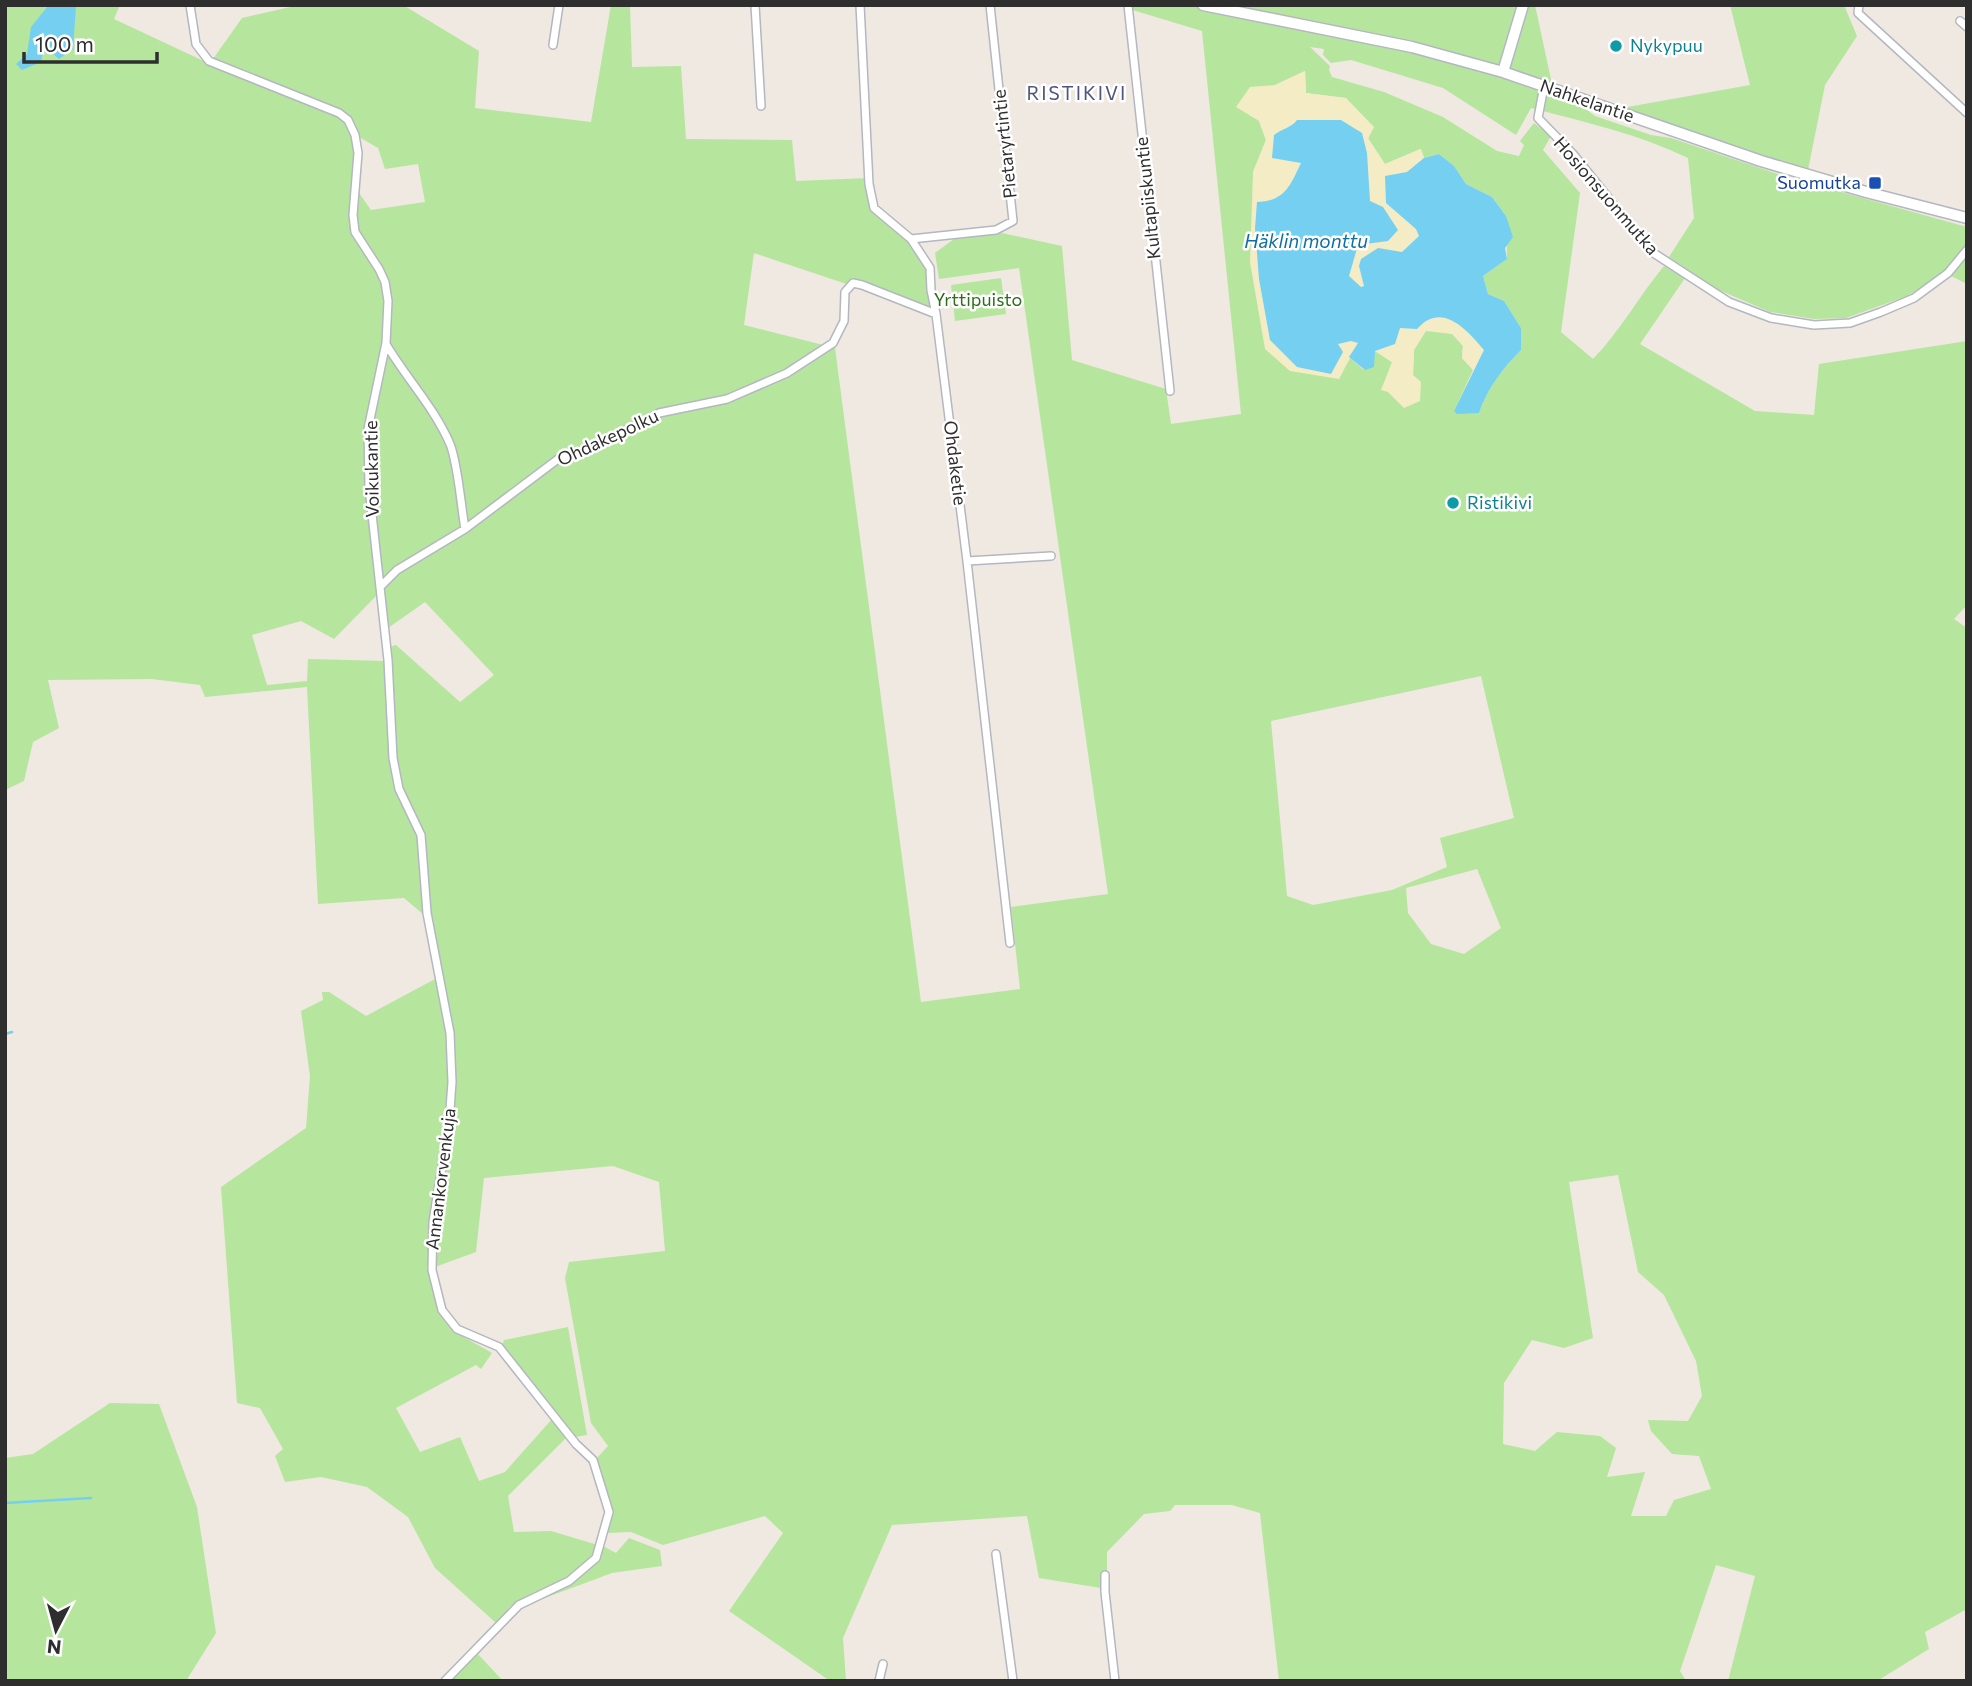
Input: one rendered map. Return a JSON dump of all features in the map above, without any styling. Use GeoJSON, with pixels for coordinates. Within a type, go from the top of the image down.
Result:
{"type":"FeatureCollection","features":[{"type":"Feature","properties":{"kind":"main road","name":"Nahkelantie"},"geometry":{"type":"LineString","coordinates":[[1203,5],[1412,47],[1503,72],[1774,165],[1967,218]]}},
{"type":"Feature","properties":{"kind":"main road"},"geometry":{"type":"LineString","coordinates":[[1503,72],[1523,5]]}},
{"type":"Feature","properties":{"kind":"street","name":"Voikukantie"},"geometry":{"type":"LineString","coordinates":[[190,5],[195,44],[209,61],[339,113],[348,120],[355,135],[358,153],[353,215],[355,232],[385,282],[388,305],[386,343],[368,429],[369,487],[388,660],[393,758],[399,789],[421,835],[426,914],[441,993]]}},
{"type":"Feature","properties":{"kind":"street"},"geometry":{"type":"LineString","coordinates":[[553,45],[559,5]]}},
{"type":"Feature","properties":{"kind":"street"},"geometry":{"type":"LineString","coordinates":[[755,5],[761,106]]}},
{"type":"Feature","properties":{"kind":"street","name":"Ohdaketie"},"geometry":{"type":"LineString","coordinates":[[860,5],[874,208],[911,239],[930,268],[967,561],[1010,943]]}},
{"type":"Feature","properties":{"kind":"street","name":"Pietaryrtintie"},"geometry":{"type":"LineString","coordinates":[[911,239],[996,230],[1013,221],[990,5]]}},
{"type":"Feature","properties":{"kind":"street","name":"Kultapiiskuntie"},"geometry":{"type":"LineString","coordinates":[[1128,5],[1170,391]]}},
{"type":"Feature","properties":{"kind":"street"},"geometry":{"type":"LineString","coordinates":[[1859,5],[1858,13],[1967,113]]}},
{"type":"Feature","properties":{"kind":"street"},"geometry":{"type":"LineString","coordinates":[[1960,21],[1967,27]]}},
{"type":"Feature","properties":{"kind":"street","name":"Hosionsuonmutka"},"geometry":{"type":"LineString","coordinates":[[1544,86],[1538,118],[1573,154],[1652,253],[1729,302],[1771,318],[1814,325],[1850,323],[1914,298],[1948,273],[1967,250]]}},
{"type":"Feature","properties":{"kind":"street","name":"Ohdakepolku"},"geometry":{"type":"LineString","coordinates":[[380,587],[397,570],[466,529],[558,459],[593,447],[659,413],[727,400],[787,373],[833,343],[844,321],[845,292],[853,284],[862,285],[936,314]]}},
{"type":"Feature","properties":{"kind":"street"},"geometry":{"type":"LineString","coordinates":[[386,343],[398,364],[427,402],[451,446],[466,529]]}},
{"type":"Feature","properties":{"kind":"street"},"geometry":{"type":"LineString","coordinates":[[967,561],[1051,556]]}},
{"type":"Feature","properties":{"kind":"street","name":"Annankorvenkuja"},"geometry":{"type":"LineString","coordinates":[[441,993],[450,1032],[452,1082],[431,1253],[432,1270],[442,1310],[457,1329],[499,1347],[576,1444],[593,1460],[609,1512],[596,1559],[569,1581],[519,1605],[445,1681]]}},
{"type":"Feature","properties":{"kind":"street"},"geometry":{"type":"LineString","coordinates":[[996,1554],[1013,1681]]}},
{"type":"Feature","properties":{"kind":"street"},"geometry":{"type":"LineString","coordinates":[[1105,1575],[1115,1681]]}},
{"type":"Feature","properties":{"kind":"street"},"geometry":{"type":"LineString","coordinates":[[879,1681],[883,1664]]}},
{"type":"Feature","properties":{"kind":"green space"},"geometry":{"type":"Polygon","coordinates":[[[5,5],[120,5],[114,19],[210,64],[336,114],[346,122],[353,136],[355,154],[352,233],[378,270],[384,301],[385,329],[365,429],[378,594],[334,639],[301,621],[252,635],[267,685],[307,681],[308,659],[386,661],[390,760],[418,835],[424,915],[404,898],[318,904],[307,687],[205,697],[200,685],[152,679],[48,680],[59,728],[33,742],[24,781],[5,790],[5,5]]]}},
{"type":"Feature","properties":{"kind":"green space"},"geometry":{"type":"Polygon","coordinates":[[[299,5],[403,5],[479,51],[475,108],[591,122],[611,5],[630,5],[632,67],[681,66],[686,139],[792,140],[796,181],[869,178],[874,208],[911,239],[930,268],[936,314],[754,253],[744,325],[835,348],[921,1002],[1020,989],[1011,907],[1108,894],[1019,268],[939,279],[935,253],[954,239],[1002,233],[1062,246],[1072,360],[1166,389],[1171,424],[1241,414],[1202,31],[1116,5],[1535,5],[1552,84],[1595,116],[1787,177],[1967,227],[1967,284],[1945,273],[1907,296],[1846,318],[1814,319],[1770,312],[1719,290],[1669,257],[1694,218],[1688,158],[1631,135],[1531,108],[1516,135],[1443,88],[1351,60],[1331,63],[1323,55],[1324,49],[1310,47],[1330,66],[1332,77],[1384,92],[1443,117],[1497,151],[1519,156],[1524,145],[1520,141],[1534,123],[1551,136],[1543,150],[1580,193],[1561,332],[1593,359],[1664,266],[1685,278],[1640,344],[1755,411],[1814,415],[1819,364],[1967,341],[1967,605],[1954,619],[1967,628],[1967,1609],[1925,1632],[1929,1649],[1877,1681],[1728,1681],[1755,1576],[1716,1565],[1680,1671],[1686,1681],[1279,1681],[1260,1513],[1232,1505],[1175,1505],[1170,1511],[1144,1514],[1107,1552],[1107,1589],[1039,1578],[1027,1516],[892,1525],[843,1638],[846,1681],[830,1681],[729,1611],[783,1533],[765,1516],[663,1545],[631,1532],[608,1533],[613,1512],[597,1458],[608,1446],[591,1423],[565,1278],[569,1262],[665,1251],[659,1182],[613,1166],[484,1178],[476,1252],[435,1267],[436,1222],[455,1083],[430,916],[424,834],[402,788],[396,759],[390,647],[396,645],[460,702],[494,675],[425,602],[388,628],[372,488],[371,429],[391,329],[391,301],[358,231],[355,216],[359,193],[371,210],[425,202],[418,164],[385,169],[378,148],[359,137],[351,119],[340,110],[213,59],[242,18],[299,5]],[[1305,71],[1275,85],[1259,121],[1266,140],[1253,172],[1339,379],[1349,357],[1364,370],[1375,351],[1413,376],[1414,350],[1426,330],[1452,334],[1463,346],[1462,358],[1473,370],[1454,411],[1479,413],[1496,379],[1521,350],[1521,328],[1504,301],[1488,294],[1483,276],[1507,259],[1506,216],[1492,197],[1466,184],[1454,166],[1439,154],[1424,158],[1420,149],[1385,164],[1346,98],[1306,93],[1305,71]],[[1481,676],[1271,721],[1287,896],[1313,905],[1392,890],[1447,867],[1440,838],[1514,818],[1481,676]],[[1477,869],[1406,888],[1408,913],[1431,944],[1464,954],[1501,928],[1477,869]],[[1618,1175],[1569,1182],[1593,1338],[1564,1348],[1532,1340],[1504,1383],[1503,1444],[1535,1451],[1557,1432],[1600,1436],[1616,1448],[1607,1477],[1645,1472],[1631,1516],[1666,1516],[1674,1500],[1711,1489],[1699,1456],[1672,1454],[1651,1431],[1648,1420],[1688,1421],[1702,1396],[1696,1361],[1664,1295],[1638,1272],[1618,1175]]]}},
{"type":"Feature","properties":{"kind":"green space"},"geometry":{"type":"Polygon","coordinates":[[[1730,5],[1844,5],[1857,36],[1825,85],[1808,170],[1622,108],[1750,85],[1730,5]]]}},
{"type":"Feature","properties":{"kind":"green space","name":"Yrttipuisto"},"geometry":{"type":"Polygon","coordinates":[[[1001,278],[1006,314],[955,321],[951,285],[1001,278]]]}},
{"type":"Feature","properties":{"kind":"green space"},"geometry":{"type":"Polygon","coordinates":[[[437,978],[447,1033],[449,1082],[429,1271],[439,1312],[455,1332],[492,1353],[481,1369],[476,1365],[396,1408],[420,1452],[460,1437],[479,1481],[505,1472],[552,1419],[567,1437],[508,1496],[514,1532],[551,1531],[598,1545],[583,1566],[562,1580],[515,1603],[496,1623],[435,1568],[408,1517],[367,1487],[321,1477],[285,1482],[275,1456],[283,1449],[260,1408],[237,1403],[221,1187],[306,1128],[310,1076],[301,1011],[323,1000],[322,992],[329,992],[366,1016],[437,978]]]}},
{"type":"Feature","properties":{"kind":"green space"},"geometry":{"type":"Polygon","coordinates":[[[568,1327],[587,1435],[575,1437],[502,1346],[504,1340],[568,1327]]]}},
{"type":"Feature","properties":{"kind":"green space"},"geometry":{"type":"Polygon","coordinates":[[[110,1403],[159,1404],[197,1507],[216,1633],[186,1681],[5,1681],[5,1458],[33,1454],[110,1403]]]}},
{"type":"Feature","properties":{"kind":"green space"},"geometry":{"type":"Polygon","coordinates":[[[629,1538],[660,1550],[662,1566],[612,1573],[542,1599],[586,1571],[603,1546],[616,1553],[629,1538]]]}},
{"type":"Feature","properties":{"kind":"green space"},"geometry":{"type":"Polygon","coordinates":[[[476,1652],[503,1681],[448,1681],[476,1652]]]}},
{"type":"Feature","properties":{"kind":"sand"},"geometry":{"type":"Polygon","coordinates":[[[1305,71],[1306,93],[1346,98],[1374,127],[1368,139],[1385,164],[1421,149],[1424,157],[1407,172],[1385,176],[1407,222],[1417,229],[1419,236],[1402,252],[1378,248],[1359,266],[1364,286],[1361,287],[1349,277],[1358,244],[1388,241],[1398,230],[1390,219],[1370,202],[1367,153],[1293,125],[1284,127],[1301,162],[1294,178],[1281,195],[1257,203],[1337,344],[1351,341],[1358,343],[1339,379],[1290,371],[1265,349],[1250,262],[1253,172],[1266,140],[1259,121],[1236,107],[1250,87],[1275,85],[1305,71]]]}},
{"type":"Feature","properties":{"kind":"sand"},"geometry":{"type":"Polygon","coordinates":[[[1442,317],[1460,323],[1485,350],[1473,370],[1462,358],[1463,346],[1453,334],[1426,331],[1414,350],[1413,375],[1421,382],[1420,401],[1404,408],[1388,392],[1381,390],[1392,362],[1375,351],[1395,344],[1400,328],[1417,329],[1422,323],[1442,317]]]}},
{"type":"Feature","properties":{"kind":"water"},"geometry":{"type":"Polygon","coordinates":[[[76,5],[73,49],[59,59],[51,52],[43,53],[41,62],[22,70],[16,64],[27,54],[31,27],[48,6],[76,5]]]}},
{"type":"Feature","properties":{"kind":"water","name":"Häklin monttu"},"geometry":{"type":"Polygon","coordinates":[[[1297,120],[1341,120],[1362,133],[1367,153],[1370,201],[1383,207],[1398,230],[1388,241],[1358,245],[1349,276],[1361,287],[1364,286],[1359,266],[1361,259],[1378,248],[1402,252],[1419,236],[1416,229],[1386,203],[1385,176],[1407,172],[1424,158],[1439,154],[1454,166],[1466,184],[1492,197],[1506,216],[1513,237],[1505,248],[1507,259],[1483,276],[1488,294],[1504,301],[1521,328],[1521,350],[1496,379],[1479,413],[1457,414],[1454,411],[1484,350],[1462,327],[1445,318],[1436,317],[1417,329],[1400,328],[1395,344],[1375,351],[1374,367],[1365,370],[1349,357],[1358,343],[1351,341],[1338,344],[1343,352],[1331,374],[1297,367],[1270,340],[1259,279],[1255,228],[1257,202],[1274,199],[1285,191],[1301,163],[1272,158],[1274,135],[1297,120]]]}},
{"type":"Feature","properties":{"kind":"waterway"},"geometry":{"type":"LineString","coordinates":[[5,1034],[12,1032]]}},
{"type":"Feature","properties":{"kind":"waterway"},"geometry":{"type":"LineString","coordinates":[[5,1503],[91,1498]]}},
{"type":"Feature","properties":{"kind":"place","name":"Nykypuu"},"geometry":{"type":"Point","coordinates":[1616,46]}},
{"type":"Feature","properties":{"kind":"place","name":"Suomutka"},"geometry":{"type":"Point","coordinates":[1875,183]}},
{"type":"Feature","properties":{"kind":"place","name":"Ristikivi"},"geometry":{"type":"Point","coordinates":[1453,503]}},
{"type":"Feature","properties":{"kind":"district","name":"RISTIKIVI"},"geometry":{"type":"Point","coordinates":[1077,93]}}]}
